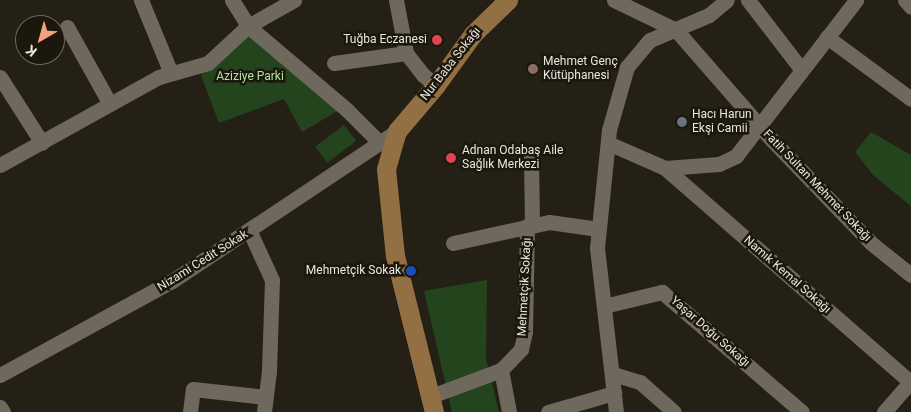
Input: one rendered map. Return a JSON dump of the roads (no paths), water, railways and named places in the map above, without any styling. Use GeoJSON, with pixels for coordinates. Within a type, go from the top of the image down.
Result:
{"type":"FeatureCollection","features":[{"type":"Feature","properties":{"kind":"main road","name":"Nur Baba Sokağı"},"geometry":{"type":"LineString","coordinates":[[397,131],[436,85],[473,34],[508,0]]}},
{"type":"Feature","properties":{"kind":"main road"},"geometry":{"type":"LineString","coordinates":[[397,131],[386,168],[395,256],[433,404]]}},
{"type":"Feature","properties":{"kind":"street"},"geometry":{"type":"LineString","coordinates":[[141,0],[171,73]]}},
{"type":"Feature","properties":{"kind":"street"},"geometry":{"type":"LineString","coordinates":[[232,0],[248,26],[347,110],[380,143]]}},
{"type":"Feature","properties":{"kind":"street"},"geometry":{"type":"LineString","coordinates":[[0,165],[110,104],[171,73],[208,63],[248,26],[294,0]]}},
{"type":"Feature","properties":{"kind":"street"},"geometry":{"type":"LineString","coordinates":[[396,0],[406,53],[423,75],[436,85]]}},
{"type":"Feature","properties":{"kind":"street","name":"Fatih Sultan Mehmet Sokağı"},"geometry":{"type":"LineString","coordinates":[[614,0],[676,30],[759,124],[871,243],[911,274]]}},
{"type":"Feature","properties":{"kind":"street"},"geometry":{"type":"LineString","coordinates":[[748,0],[802,70]]}},
{"type":"Feature","properties":{"kind":"street"},"geometry":{"type":"LineString","coordinates":[[608,143],[664,168],[719,164],[736,156],[856,0]]}},
{"type":"Feature","properties":{"kind":"street"},"geometry":{"type":"LineString","coordinates":[[905,0],[911,7]]}},
{"type":"Feature","properties":{"kind":"street"},"geometry":{"type":"LineString","coordinates":[[616,412],[597,248],[608,143],[627,67],[650,40],[710,15],[723,1]]}},
{"type":"Feature","properties":{"kind":"street"},"geometry":{"type":"LineString","coordinates":[[68,28],[110,104]]}},
{"type":"Feature","properties":{"kind":"street"},"geometry":{"type":"LineString","coordinates":[[827,37],[911,99]]}},
{"type":"Feature","properties":{"kind":"street"},"geometry":{"type":"LineString","coordinates":[[334,63],[406,53]]}},
{"type":"Feature","properties":{"kind":"street"},"geometry":{"type":"LineString","coordinates":[[0,77],[42,143]]}},
{"type":"Feature","properties":{"kind":"street","name":"Nizami Cedit Sokak"},"geometry":{"type":"LineString","coordinates":[[0,375],[172,281],[250,232],[397,131]]}},
{"type":"Feature","properties":{"kind":"street","name":"Mehmetçik Sokağı"},"geometry":{"type":"LineString","coordinates":[[502,370],[520,349],[525,331],[531,154]]}},
{"type":"Feature","properties":{"kind":"street","name":"Namık Kemal Sokağı"},"geometry":{"type":"LineString","coordinates":[[664,168],[911,381]]}},
{"type":"Feature","properties":{"kind":"street"},"geometry":{"type":"LineString","coordinates":[[453,243],[549,222],[599,229]]}},
{"type":"Feature","properties":{"kind":"street"},"geometry":{"type":"LineString","coordinates":[[190,412],[193,389],[265,405],[272,280],[250,232]]}},
{"type":"Feature","properties":{"kind":"street","name":"Yaşar Doğu Sokağı"},"geometry":{"type":"LineString","coordinates":[[604,306],[662,292],[802,412]]}},
{"type":"Feature","properties":{"kind":"street"},"geometry":{"type":"LineString","coordinates":[[433,404],[502,370],[509,412]]}},
{"type":"Feature","properties":{"kind":"street"},"geometry":{"type":"LineString","coordinates":[[612,374],[640,382],[674,412]]}},
{"type":"Feature","properties":{"kind":"street"},"geometry":{"type":"LineString","coordinates":[[884,412],[911,381]]}},
{"type":"Feature","properties":{"kind":"street"},"geometry":{"type":"LineString","coordinates":[[554,411],[614,393]]}},
{"type":"Feature","properties":{"kind":"street"},"geometry":{"type":"LineString","coordinates":[[0,408],[3,412]]}},
{"type":"Feature","properties":{"kind":"place","name":"Tuğba Eczanesi"},"geometry":{"type":"Point","coordinates":[437,40]}},
{"type":"Feature","properties":{"kind":"place","name":"Mehmet Genç Kütüphanesi"},"geometry":{"type":"Point","coordinates":[533,69]}},
{"type":"Feature","properties":{"kind":"place","name":"Hacı Harun Ekşi Camii"},"geometry":{"type":"Point","coordinates":[682,122]}},
{"type":"Feature","properties":{"kind":"place","name":"Adnan Odabaş Aile Sağlık Merkezi"},"geometry":{"type":"Point","coordinates":[451,158]}},
{"type":"Feature","properties":{"kind":"place","name":"Mehmetçik Sokak"},"geometry":{"type":"Point","coordinates":[411,271]}},
{"type":"Feature","properties":{"kind":"park label","name":"Aziziye Parki"},"geometry":{"type":"Point","coordinates":[250,77]}}]}
